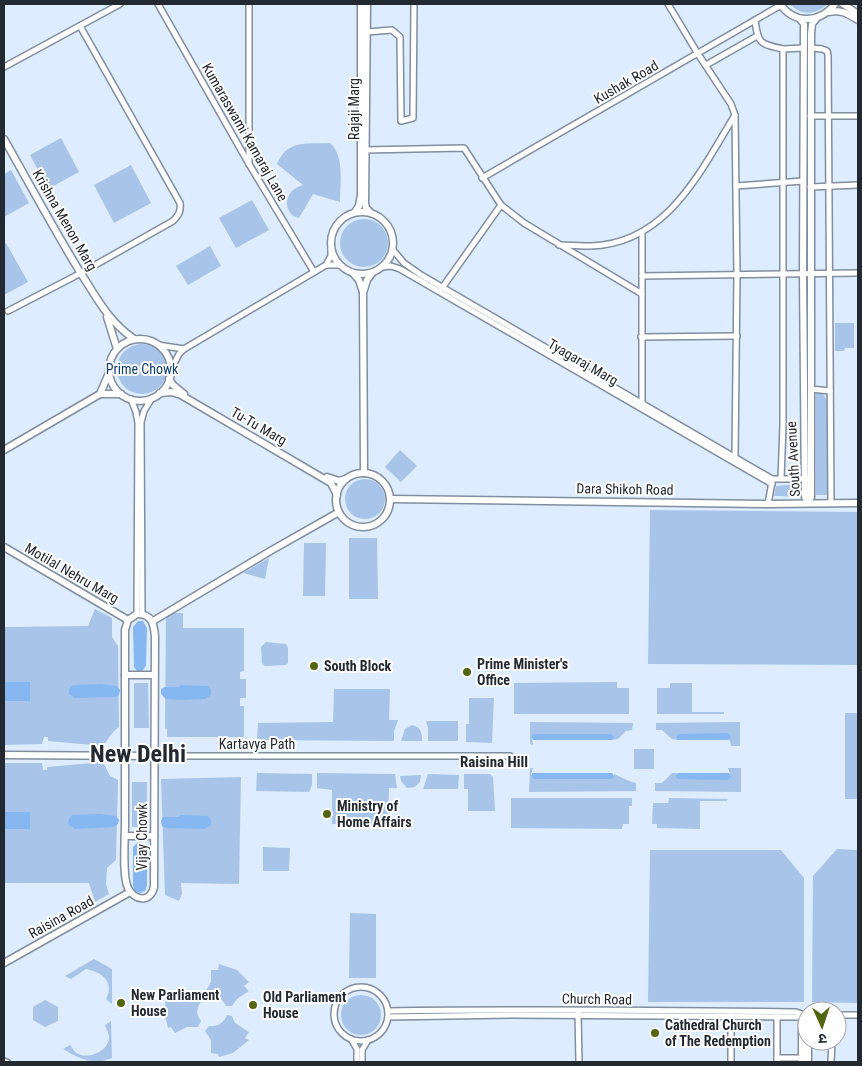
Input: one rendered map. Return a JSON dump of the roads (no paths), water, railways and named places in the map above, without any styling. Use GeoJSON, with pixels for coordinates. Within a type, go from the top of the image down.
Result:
{"type":"FeatureCollection","features":[{"type":"Feature","properties":{"kind":"main road","name":"Rajaji Marg"},"geometry":{"type":"LineString","coordinates":[[361,4],[365,203],[366,208],[370,212]]}},
{"type":"Feature","properties":{"kind":"main road","name":"Rajaji Marg"},"geometry":{"type":"LineString","coordinates":[[355,212],[360,202],[367,4]]}},
{"type":"Feature","properties":{"kind":"main road"},"geometry":{"type":"LineString","coordinates":[[781,4],[792,16],[800,19],[816,19],[837,10],[845,12],[858,20]]}},
{"type":"Feature","properties":{"kind":"main road"},"geometry":{"type":"LineString","coordinates":[[829,12],[835,4]]}},
{"type":"Feature","properties":{"kind":"main road"},"geometry":{"type":"LineString","coordinates":[[843,4],[858,14]]}},
{"type":"Feature","properties":{"kind":"main road","name":"South Avenue"},"geometry":{"type":"LineString","coordinates":[[800,19],[804,24],[807,48],[810,116],[811,389],[808,479],[805,497],[808,503]]}},
{"type":"Feature","properties":{"kind":"main road","name":"South Avenue"},"geometry":{"type":"LineString","coordinates":[[808,479],[803,274],[803,181],[807,48],[812,24],[816,19]]}},
{"type":"Feature","properties":{"kind":"main road","name":"Krishna Menon Marg"},"geometry":{"type":"LineString","coordinates":[[4,139],[57,234],[106,314],[121,330],[134,339]]}},
{"type":"Feature","properties":{"kind":"main road"},"geometry":{"type":"LineString","coordinates":[[353,273],[373,272],[382,267],[390,259],[393,250],[394,240],[390,228],[382,218],[370,212],[355,212],[342,218],[335,227],[331,238],[331,249],[336,260],[340,265],[353,273],[363,293]]}},
{"type":"Feature","properties":{"kind":"main road"},"geometry":{"type":"LineString","coordinates":[[364,473],[363,293],[367,280],[373,272]]}},
{"type":"Feature","properties":{"kind":"main road","name":"Krishna Menon Marg"},"geometry":{"type":"LineString","coordinates":[[106,314],[117,349]]}},
{"type":"Feature","properties":{"kind":"main road"},"geometry":{"type":"LineString","coordinates":[[100,394],[109,373],[110,360],[117,349],[134,339],[143,339],[158,345],[166,354],[171,370],[169,379],[160,393],[152,398],[142,400],[131,399],[121,394],[115,388],[109,373]]}},
{"type":"Feature","properties":{"kind":"main road","name":"Tu-Tu Marg"},"geometry":{"type":"LineString","coordinates":[[169,379],[179,390],[327,477],[339,481],[346,479]]}},
{"type":"Feature","properties":{"kind":"main road","name":"Tu-Tu Marg"},"geometry":{"type":"LineString","coordinates":[[160,393],[172,392],[181,395],[243,430],[331,483],[337,496]]}},
{"type":"Feature","properties":{"kind":"main road"},"geometry":{"type":"LineString","coordinates":[[4,450],[100,394],[121,394]]}},
{"type":"Feature","properties":{"kind":"main road"},"geometry":{"type":"LineString","coordinates":[[364,473],[375,476],[388,488],[390,499],[387,513],[377,523],[363,527],[347,523],[339,512],[337,496],[346,479],[354,474],[364,473]]}},
{"type":"Feature","properties":{"kind":"main road","name":"Dara Shikoh Road"},"geometry":{"type":"LineString","coordinates":[[390,499],[768,504],[858,503]]}},
{"type":"Feature","properties":{"kind":"main road"},"geometry":{"type":"LineString","coordinates":[[128,620],[139,614],[153,621],[339,512]]}},
{"type":"Feature","properties":{"kind":"main road","name":"Motilal Nehru Marg"},"geometry":{"type":"LineString","coordinates":[[4,547],[128,620]]}},
{"type":"Feature","properties":{"kind":"main road","name":"Vijay Chowk"},"geometry":{"type":"LineString","coordinates":[[128,620],[125,630],[126,884],[130,892],[139,899],[146,898],[153,891],[155,638],[153,621]]}},
{"type":"Feature","properties":{"kind":"main road"},"geometry":{"type":"LineString","coordinates":[[125,675],[154,675]]}},
{"type":"Feature","properties":{"kind":"main road","name":"Kartavya Path"},"geometry":{"type":"LineString","coordinates":[[4,755],[154,756]]}},
{"type":"Feature","properties":{"kind":"main road"},"geometry":{"type":"LineString","coordinates":[[125,836],[154,836]]}},
{"type":"Feature","properties":{"kind":"main road","name":"Raisina Road"},"geometry":{"type":"LineString","coordinates":[[4,963],[130,892]]}},
{"type":"Feature","properties":{"kind":"street"},"geometry":{"type":"LineString","coordinates":[[4,67],[120,4]]}},
{"type":"Feature","properties":{"kind":"street","name":"Kumaraswami Kamaraj Lane"},"geometry":{"type":"LineString","coordinates":[[158,4],[249,164],[314,272]]}},
{"type":"Feature","properties":{"kind":"street"},"geometry":{"type":"LineString","coordinates":[[249,164],[250,4]]}},
{"type":"Feature","properties":{"kind":"street"},"geometry":{"type":"LineString","coordinates":[[367,32],[392,30],[400,37],[401,121],[414,118],[414,4]]}},
{"type":"Feature","properties":{"kind":"street"},"geometry":{"type":"LineString","coordinates":[[668,4],[731,104],[735,114],[737,274],[735,457]]}},
{"type":"Feature","properties":{"kind":"street","name":"Kushak Road"},"geometry":{"type":"LineString","coordinates":[[482,178],[781,4]]}},
{"type":"Feature","properties":{"kind":"street"},"geometry":{"type":"LineString","coordinates":[[755,20],[757,36],[761,42],[783,49],[822,49],[827,51],[828,55],[831,503]]}},
{"type":"Feature","properties":{"kind":"street"},"geometry":{"type":"LineString","coordinates":[[8,311],[81,273],[173,221],[179,216],[181,209],[180,203],[80,26]]}},
{"type":"Feature","properties":{"kind":"street"},"geometry":{"type":"LineString","coordinates":[[706,65],[757,36]]}},
{"type":"Feature","properties":{"kind":"street"},"geometry":{"type":"LineString","coordinates":[[781,479],[784,274],[782,183],[783,49]]}},
{"type":"Feature","properties":{"kind":"street"},"geometry":{"type":"LineString","coordinates":[[558,245],[590,246],[615,242],[642,233],[660,220],[680,200],[696,178],[735,114]]}},
{"type":"Feature","properties":{"kind":"street"},"geometry":{"type":"LineString","coordinates":[[810,116],[858,116]]}},
{"type":"Feature","properties":{"kind":"street"},"geometry":{"type":"LineString","coordinates":[[363,150],[464,148],[501,205],[524,223],[558,245],[642,294]]}},
{"type":"Feature","properties":{"kind":"street"},"geometry":{"type":"LineString","coordinates":[[736,186],[803,181]]}},
{"type":"Feature","properties":{"kind":"street"},"geometry":{"type":"LineString","coordinates":[[810,187],[858,186]]}},
{"type":"Feature","properties":{"kind":"street"},"geometry":{"type":"LineString","coordinates":[[442,288],[501,205]]}},
{"type":"Feature","properties":{"kind":"street"},"geometry":{"type":"LineString","coordinates":[[642,233],[642,404]]}},
{"type":"Feature","properties":{"kind":"street"},"geometry":{"type":"LineString","coordinates":[[326,265],[331,256],[331,249]]}},
{"type":"Feature","properties":{"kind":"street","name":"Tyagaraj Marg"},"geometry":{"type":"LineString","coordinates":[[393,250],[404,263],[442,288],[735,457],[772,481]]}},
{"type":"Feature","properties":{"kind":"street"},"geometry":{"type":"LineString","coordinates":[[171,370],[176,358],[184,349],[326,265],[340,265]]}},
{"type":"Feature","properties":{"kind":"street","name":"Tyagaraj Marg"},"geometry":{"type":"LineString","coordinates":[[382,267],[391,266],[400,269],[772,481]]}},
{"type":"Feature","properties":{"kind":"street"},"geometry":{"type":"LineString","coordinates":[[642,276],[858,274]]}},
{"type":"Feature","properties":{"kind":"street"},"geometry":{"type":"LineString","coordinates":[[641,337],[737,336]]}},
{"type":"Feature","properties":{"kind":"street"},"geometry":{"type":"LineString","coordinates":[[158,345],[184,349]]}},
{"type":"Feature","properties":{"kind":"street"},"geometry":{"type":"LineString","coordinates":[[811,389],[830,390]]}},
{"type":"Feature","properties":{"kind":"street"},"geometry":{"type":"LineString","coordinates":[[139,614],[142,422],[144,411],[152,398]]}},
{"type":"Feature","properties":{"kind":"street"},"geometry":{"type":"LineString","coordinates":[[131,399],[138,423],[139,614]]}},
{"type":"Feature","properties":{"kind":"street"},"geometry":{"type":"LineString","coordinates":[[768,504],[772,481],[808,479]]}},
{"type":"Feature","properties":{"kind":"street","name":"Kartavya Path"},"geometry":{"type":"LineString","coordinates":[[154,756],[510,756]]}},
{"type":"Feature","properties":{"kind":"street"},"geometry":{"type":"LineString","coordinates":[[362,1062],[362,1050],[368,1040],[382,1031],[388,1014],[385,1000],[372,989],[361,987],[345,992],[337,1001],[335,1016],[341,1031],[351,1038],[368,1040]]}},
{"type":"Feature","properties":{"kind":"street"},"geometry":{"type":"LineString","coordinates":[[578,1010],[579,1062]]}},
{"type":"Feature","properties":{"kind":"street","name":"Church Road"},"geometry":{"type":"LineString","coordinates":[[388,1014],[512,1013],[578,1010],[797,1017]]}},
{"type":"Feature","properties":{"kind":"street","name":"Church Road"},"geometry":{"type":"LineString","coordinates":[[512,1013],[578,1016],[797,1012]]}},
{"type":"Feature","properties":{"kind":"street"},"geometry":{"type":"LineString","coordinates":[[731,1016],[731,1062]]}},
{"type":"Feature","properties":{"kind":"street"},"geometry":{"type":"LineString","coordinates":[[777,1017],[777,1060],[802,1060]]}},
{"type":"Feature","properties":{"kind":"street"},"geometry":{"type":"LineString","coordinates":[[351,1038],[357,1049],[357,1062]]}},
{"type":"Feature","properties":{"kind":"place","name":"South Block"},"geometry":{"type":"Point","coordinates":[314,666]}},
{"type":"Feature","properties":{"kind":"place","name":"Prime Minister's Office"},"geometry":{"type":"Point","coordinates":[467,672]}},
{"type":"Feature","properties":{"kind":"place","name":"Ministry of Home Affairs"},"geometry":{"type":"Point","coordinates":[327,814]}},
{"type":"Feature","properties":{"kind":"place","name":"New Parliament House"},"geometry":{"type":"Point","coordinates":[121,1003]}},
{"type":"Feature","properties":{"kind":"place","name":"Old Parliament House"},"geometry":{"type":"Point","coordinates":[253,1005]}},
{"type":"Feature","properties":{"kind":"place","name":"Cathedral Church of The Redemption"},"geometry":{"type":"Point","coordinates":[655,1033]}},
{"type":"Feature","properties":{"kind":"district","name":"New Delhi"},"geometry":{"type":"Point","coordinates":[138,754]}},
{"type":"Feature","properties":{"kind":"district","name":"Raisina Hill"},"geometry":{"type":"Point","coordinates":[494,762]}},
{"type":"Feature","properties":{"kind":"park label","name":"Prime Chowk"},"geometry":{"type":"Point","coordinates":[142,369]}}]}
